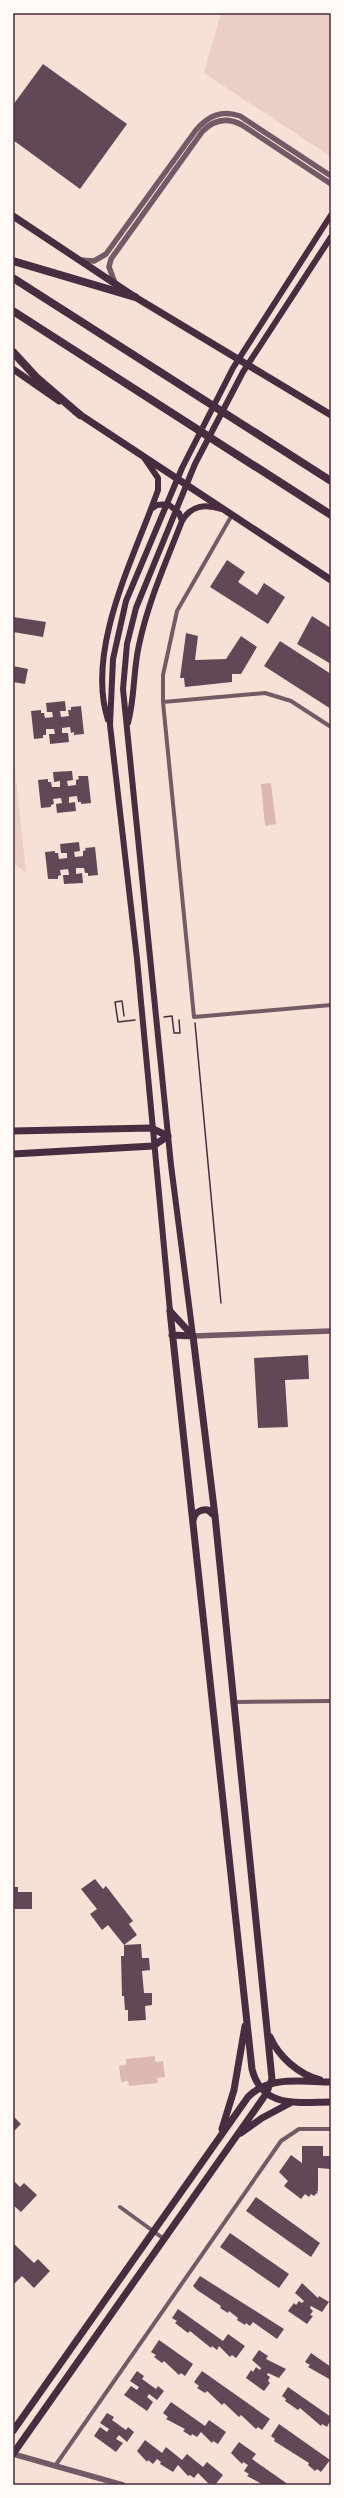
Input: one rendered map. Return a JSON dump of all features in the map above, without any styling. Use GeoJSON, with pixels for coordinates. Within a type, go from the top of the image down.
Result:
{"type":"FeatureCollection","features":[{"type":"Feature","properties":{"kind":"highway"},"geometry":{"type":"LineString","coordinates":[[13,261],[134,297]]}},
{"type":"Feature","properties":{"kind":"highway"},"geometry":{"type":"LineString","coordinates":[[13,278],[331,481]]}},
{"type":"Feature","properties":{"kind":"highway"},"geometry":{"type":"LineString","coordinates":[[13,311],[331,515]]}},
{"type":"Feature","properties":{"kind":"highway"},"geometry":{"type":"LineString","coordinates":[[13,352],[36,377],[80,415]]}},
{"type":"Feature","properties":{"kind":"main road"},"geometry":{"type":"LineString","coordinates":[[110,725],[110,696],[116,641],[126,601],[138,568],[190,451],[236,362],[331,215]]}},
{"type":"Feature","properties":{"kind":"main road"},"geometry":{"type":"LineString","coordinates":[[13,216],[134,297],[331,415]]}},
{"type":"Feature","properties":{"kind":"main road"},"geometry":{"type":"LineString","coordinates":[[13,2454],[266,2094],[271,2083],[268,2032],[215,1516],[168,1136],[123,689],[127,644],[142,591],[186,484],[216,421],[249,363],[331,237]]}},
{"type":"Feature","properties":{"kind":"main road"},"geometry":{"type":"LineString","coordinates":[[13,369],[80,415],[331,580]]}},
{"type":"Feature","properties":{"kind":"main road"},"geometry":{"type":"LineString","coordinates":[[142,456],[154,471],[159,483],[151,509],[122,584],[106,644],[104,697],[110,725],[137,959],[151,1128],[172,1335],[252,2069],[260,2087],[266,2094],[293,2102],[331,2102]]}},
{"type":"Feature","properties":{"kind":"main road"},"geometry":{"type":"LineString","coordinates":[[151,509],[157,505],[168,504],[179,514],[182,521]]}},
{"type":"Feature","properties":{"kind":"main road"},"geometry":{"type":"LineString","coordinates":[[127,726],[131,712],[136,659],[143,627],[156,587],[182,521],[187,513],[199,506],[212,506],[225,510]]}},
{"type":"Feature","properties":{"kind":"main road"},"geometry":{"type":"LineString","coordinates":[[13,1131],[151,1128],[168,1136]]}},
{"type":"Feature","properties":{"kind":"main road"},"geometry":{"type":"LineString","coordinates":[[13,1154],[153,1146],[168,1136]]}},
{"type":"Feature","properties":{"kind":"main road"},"geometry":{"type":"LineString","coordinates":[[170,1311],[193,1336]]}},
{"type":"Feature","properties":{"kind":"main road"},"geometry":{"type":"LineString","coordinates":[[172,1335],[193,1336]]}},
{"type":"Feature","properties":{"kind":"main road"},"geometry":{"type":"LineString","coordinates":[[192,1524],[194,1516],[200,1510],[208,1510],[215,1516]]}},
{"type":"Feature","properties":{"kind":"main road"},"geometry":{"type":"LineString","coordinates":[[215,2144],[225,2122],[234,2090],[242,2048],[246,2010]]}},
{"type":"Feature","properties":{"kind":"main road"},"geometry":{"type":"LineString","coordinates":[[268,2032],[277,2050],[292,2065],[308,2076],[330,2082]]}},
{"type":"Feature","properties":{"kind":"main road"},"geometry":{"type":"LineString","coordinates":[[13,2431],[248,2097],[260,2087],[271,2083],[330,2082]]}},
{"type":"Feature","properties":{"kind":"main road"},"geometry":{"type":"LineString","coordinates":[[234,2140],[262,2118],[293,2102]]}},
{"type":"Feature","properties":{"kind":"street"},"geometry":{"type":"LineString","coordinates":[[80,260],[94,261],[106,254],[196,130],[215,114],[227,113],[240,116],[331,176]]}},
{"type":"Feature","properties":{"kind":"street"},"geometry":{"type":"LineString","coordinates":[[115,284],[109,267],[111,259],[202,132],[209,125],[220,120],[229,120],[242,125],[331,184]]}},
{"type":"Feature","properties":{"kind":"street"},"geometry":{"type":"LineString","coordinates":[[232,515],[177,611],[163,675],[163,702],[194,1017],[331,1005]]}},
{"type":"Feature","properties":{"kind":"street"},"geometry":{"type":"LineString","coordinates":[[163,702],[260,692],[272,694],[291,701],[331,727]]}},
{"type":"Feature","properties":{"kind":"street"},"geometry":{"type":"LineString","coordinates":[[193,1336],[331,1331]]}},
{"type":"Feature","properties":{"kind":"street"},"geometry":{"type":"LineString","coordinates":[[234,1702],[331,1701]]}},
{"type":"Feature","properties":{"kind":"street"},"geometry":{"type":"LineString","coordinates":[[55,2466],[280,2141],[298,2129],[331,2129]]}},
{"type":"Feature","properties":{"kind":"street"},"geometry":{"type":"LineString","coordinates":[[120,2207],[164,2239]]}},
{"type":"Feature","properties":{"kind":"street"},"geometry":{"type":"LineString","coordinates":[[13,2454],[123,2485]]}},
{"type":"Feature","properties":{"kind":"path"},"geometry":{"type":"LineString","coordinates":[[118,1022],[115,1002],[122,1001],[124,1016]]}},
{"type":"Feature","properties":{"kind":"path"},"geometry":{"type":"LineString","coordinates":[[172,1016],[174,1033],[180,1032],[179,1020]]}},
{"type":"Feature","properties":{"kind":"path"},"geometry":{"type":"LineString","coordinates":[[194,1017],[221,1302]]}},
{"type":"Feature","properties":{"kind":"shaded area"},"geometry":{"type":"Polygon","coordinates":[[[221,13],[331,13],[331,157],[204,73],[221,13]]]}},
{"type":"Feature","properties":{"kind":"shaded area"},"geometry":{"type":"Polygon","coordinates":[[[13,753],[26,872],[13,864],[13,753]]]}},
{"type":"Feature","properties":{"kind":"shaded area"},"geometry":{"type":"Polygon","coordinates":[[[271,783],[276,824],[265,826],[261,784],[271,783]]]}},
{"type":"Feature","properties":{"kind":"shaded area"},"geometry":{"type":"Polygon","coordinates":[[[155,2056],[155,2062],[163,2061],[165,2077],[157,2078],[158,2083],[129,2086],[128,2081],[121,2082],[119,2066],[126,2065],[126,2059],[155,2056]]]}},
{"type":"Feature","properties":{"kind":"building"},"geometry":{"type":"Polygon","coordinates":[[[43,64],[127,124],[80,189],[13,140],[13,105],[43,64]]]}},
{"type":"Feature","properties":{"kind":"building"},"geometry":{"type":"Polygon","coordinates":[[[227,560],[245,572],[238,582],[257,595],[264,583],[285,597],[268,624],[210,587],[227,560]]]}},
{"type":"Feature","properties":{"kind":"building"},"geometry":{"type":"Polygon","coordinates":[[[312,616],[331,628],[331,664],[297,644],[312,616]]]}},
{"type":"Feature","properties":{"kind":"building"},"geometry":{"type":"Polygon","coordinates":[[[13,617],[46,622],[43,637],[13,632],[13,617]]]}},
{"type":"Feature","properties":{"kind":"building"},"geometry":{"type":"Polygon","coordinates":[[[186,633],[198,636],[195,660],[226,659],[241,636],[257,647],[241,674],[232,674],[232,682],[185,687],[184,678],[180,678],[186,633]]]}},
{"type":"Feature","properties":{"kind":"building"},"geometry":{"type":"Polygon","coordinates":[[[280,641],[331,674],[331,709],[264,666],[280,641]]]}},
{"type":"Feature","properties":{"kind":"building"},"geometry":{"type":"Polygon","coordinates":[[[13,666],[28,669],[25,684],[13,682],[13,666]]]}},
{"type":"Feature","properties":{"kind":"building"},"geometry":{"type":"Polygon","coordinates":[[[65,701],[66,711],[60,711],[61,717],[69,716],[68,710],[71,710],[71,707],[81,706],[84,734],[74,735],[74,732],[71,733],[70,727],[62,728],[62,733],[68,733],[69,742],[50,744],[49,734],[55,734],[54,729],[46,729],[46,735],[43,735],[43,738],[34,739],[31,711],[41,710],[41,713],[44,713],[45,718],[53,717],[52,712],[47,712],[46,703],[65,701]]]}},
{"type":"Feature","properties":{"kind":"building"},"geometry":{"type":"Polygon","coordinates":[[[72,771],[73,780],[67,781],[68,786],[76,785],[76,780],[79,779],[78,776],[88,776],[91,803],[81,804],[81,802],[78,802],[77,796],[69,797],[69,803],[75,802],[76,811],[57,813],[56,804],[62,803],[61,798],[53,799],[54,804],[51,805],[51,807],[41,808],[38,780],[48,779],[48,782],[51,782],[52,787],[60,787],[60,781],[54,782],[53,772],[72,771]]]}},
{"type":"Feature","properties":{"kind":"building"},"geometry":{"type":"Polygon","coordinates":[[[79,842],[80,851],[74,852],[75,857],[83,856],[83,851],[86,850],[85,848],[95,847],[98,875],[88,876],[88,873],[85,873],[84,868],[76,868],[76,874],[82,873],[83,883],[64,884],[63,875],[69,875],[68,869],[60,870],[61,875],[58,876],[58,879],[48,879],[45,852],[55,851],[55,853],[58,853],[59,859],[67,858],[67,853],[61,853],[60,844],[79,842]]]}},
{"type":"Feature","properties":{"kind":"building"},"geometry":{"type":"Polygon","coordinates":[[[308,1355],[309,1379],[285,1380],[288,1427],[258,1428],[254,1358],[308,1355]]]}},
{"type":"Feature","properties":{"kind":"building"},"geometry":{"type":"Polygon","coordinates":[[[95,1879],[103,1889],[106,1886],[133,1921],[129,1924],[137,1935],[124,1945],[108,1925],[102,1930],[90,1914],[97,1909],[81,1889],[95,1879]]]}},
{"type":"Feature","properties":{"kind":"building"},"geometry":{"type":"Polygon","coordinates":[[[13,1887],[18,1887],[18,1892],[32,1892],[32,1909],[13,1909],[13,1887]]]}},
{"type":"Feature","properties":{"kind":"building"},"geometry":{"type":"Polygon","coordinates":[[[141,1944],[142,1958],[149,1958],[150,1970],[142,1971],[144,1993],[152,1993],[152,2005],[145,2006],[146,2020],[128,2021],[128,2010],[125,2010],[124,1996],[122,1996],[121,1956],[124,1956],[124,1945],[141,1944]]]}},
{"type":"Feature","properties":{"kind":"building"},"geometry":{"type":"Polygon","coordinates":[[[13,2116],[21,2124],[13,2132],[13,2116]]]}},
{"type":"Feature","properties":{"kind":"building"},"geometry":{"type":"Polygon","coordinates":[[[302,2146],[323,2146],[323,2156],[331,2156],[331,2169],[318,2168],[318,2191],[316,2191],[318,2192],[314,2196],[311,2194],[309,2197],[305,2194],[301,2199],[284,2186],[288,2181],[279,2172],[291,2155],[302,2163],[302,2146]]]}},
{"type":"Feature","properties":{"kind":"building"},"geometry":{"type":"Polygon","coordinates":[[[13,2180],[20,2187],[24,2183],[37,2195],[21,2212],[13,2205],[13,2180]]]}},
{"type":"Feature","properties":{"kind":"building"},"geometry":{"type":"Polygon","coordinates":[[[256,2197],[320,2243],[311,2257],[246,2211],[256,2197]]]}},
{"type":"Feature","properties":{"kind":"building"},"geometry":{"type":"Polygon","coordinates":[[[230,2233],[289,2274],[279,2288],[220,2247],[230,2233]]]}},
{"type":"Feature","properties":{"kind":"building"},"geometry":{"type":"Polygon","coordinates":[[[13,2243],[34,2263],[38,2259],[50,2271],[34,2288],[22,2276],[13,2285],[13,2243]]]}},
{"type":"Feature","properties":{"kind":"building"},"geometry":{"type":"Polygon","coordinates":[[[200,2276],[284,2329],[277,2339],[253,2322],[250,2326],[246,2323],[245,2325],[237,2320],[238,2318],[229,2311],[228,2313],[220,2308],[221,2306],[197,2290],[193,2286],[200,2276]]]}},
{"type":"Feature","properties":{"kind":"building"},"geometry":{"type":"Polygon","coordinates":[[[302,2283],[318,2298],[319,2296],[329,2302],[322,2312],[311,2306],[310,2308],[313,2311],[310,2315],[313,2316],[307,2324],[288,2311],[294,2303],[296,2305],[299,2301],[302,2303],[304,2301],[295,2293],[302,2283]]]}},
{"type":"Feature","properties":{"kind":"building"},"geometry":{"type":"Polygon","coordinates":[[[178,2309],[223,2341],[228,2334],[245,2346],[236,2358],[232,2355],[230,2357],[219,2346],[217,2350],[212,2346],[211,2348],[190,2331],[188,2333],[175,2323],[177,2321],[172,2318],[178,2309]]]}},
{"type":"Feature","properties":{"kind":"building"},"geometry":{"type":"Polygon","coordinates":[[[159,2340],[193,2364],[185,2376],[181,2373],[179,2375],[164,2361],[162,2363],[154,2357],[156,2355],[151,2352],[159,2340]]]}},
{"type":"Feature","properties":{"kind":"building"},"geometry":{"type":"Polygon","coordinates":[[[259,2350],[268,2356],[266,2359],[286,2369],[279,2378],[268,2373],[267,2375],[270,2377],[268,2381],[270,2383],[264,2391],[246,2378],[251,2370],[253,2372],[256,2367],[260,2370],[261,2368],[252,2360],[259,2350]]]}},
{"type":"Feature","properties":{"kind":"building"},"geometry":{"type":"Polygon","coordinates":[[[311,2353],[331,2367],[331,2380],[308,2367],[310,2365],[305,2362],[311,2353]]]}},
{"type":"Feature","properties":{"kind":"building"},"geometry":{"type":"Polygon","coordinates":[[[137,2371],[144,2376],[142,2379],[156,2389],[158,2386],[164,2391],[157,2400],[149,2394],[147,2397],[153,2402],[147,2411],[124,2395],[131,2386],[137,2390],[139,2387],[130,2381],[137,2371]]]}},
{"type":"Feature","properties":{"kind":"building"},"geometry":{"type":"Polygon","coordinates":[[[202,2371],[270,2419],[262,2430],[258,2427],[256,2429],[241,2415],[239,2417],[224,2403],[222,2405],[207,2391],[205,2393],[197,2388],[199,2386],[194,2382],[202,2371]]]}},
{"type":"Feature","properties":{"kind":"building"},"geometry":{"type":"Polygon","coordinates":[[[288,2387],[331,2417],[331,2425],[329,2423],[327,2427],[322,2424],[321,2426],[300,2408],[298,2410],[285,2401],[286,2399],[282,2396],[288,2387]]]}},
{"type":"Feature","properties":{"kind":"building"},"geometry":{"type":"Polygon","coordinates":[[[171,2402],[205,2426],[209,2420],[226,2432],[218,2444],[213,2441],[212,2443],[201,2432],[197,2437],[192,2434],[191,2436],[183,2431],[185,2429],[166,2419],[168,2417],[163,2413],[171,2402]]]}},
{"type":"Feature","properties":{"kind":"building"},"geometry":{"type":"Polygon","coordinates":[[[107,2413],[114,2417],[112,2420],[126,2430],[128,2427],[134,2432],[127,2442],[119,2435],[116,2439],[123,2443],[116,2452],[94,2436],[100,2427],[107,2432],[109,2429],[100,2423],[107,2413]]]}},
{"type":"Feature","properties":{"kind":"building"},"geometry":{"type":"Polygon","coordinates":[[[279,2424],[330,2460],[321,2472],[317,2469],[315,2471],[308,2465],[309,2463],[274,2441],[275,2439],[271,2436],[279,2424]]]}},
{"type":"Feature","properties":{"kind":"building"},"geometry":{"type":"Polygon","coordinates":[[[145,2440],[162,2453],[166,2447],[182,2460],[187,2454],[203,2467],[207,2462],[223,2475],[215,2485],[209,2484],[198,2473],[194,2478],[190,2475],[188,2476],[178,2465],[173,2472],[160,2464],[161,2462],[157,2459],[153,2464],[148,2460],[147,2462],[137,2451],[145,2440]]]}},
{"type":"Feature","properties":{"kind":"building"},"geometry":{"type":"Polygon","coordinates":[[[239,2442],[256,2454],[252,2459],[289,2485],[264,2485],[247,2476],[249,2474],[244,2471],[248,2465],[243,2462],[242,2464],[231,2453],[239,2442]]]}}]}
